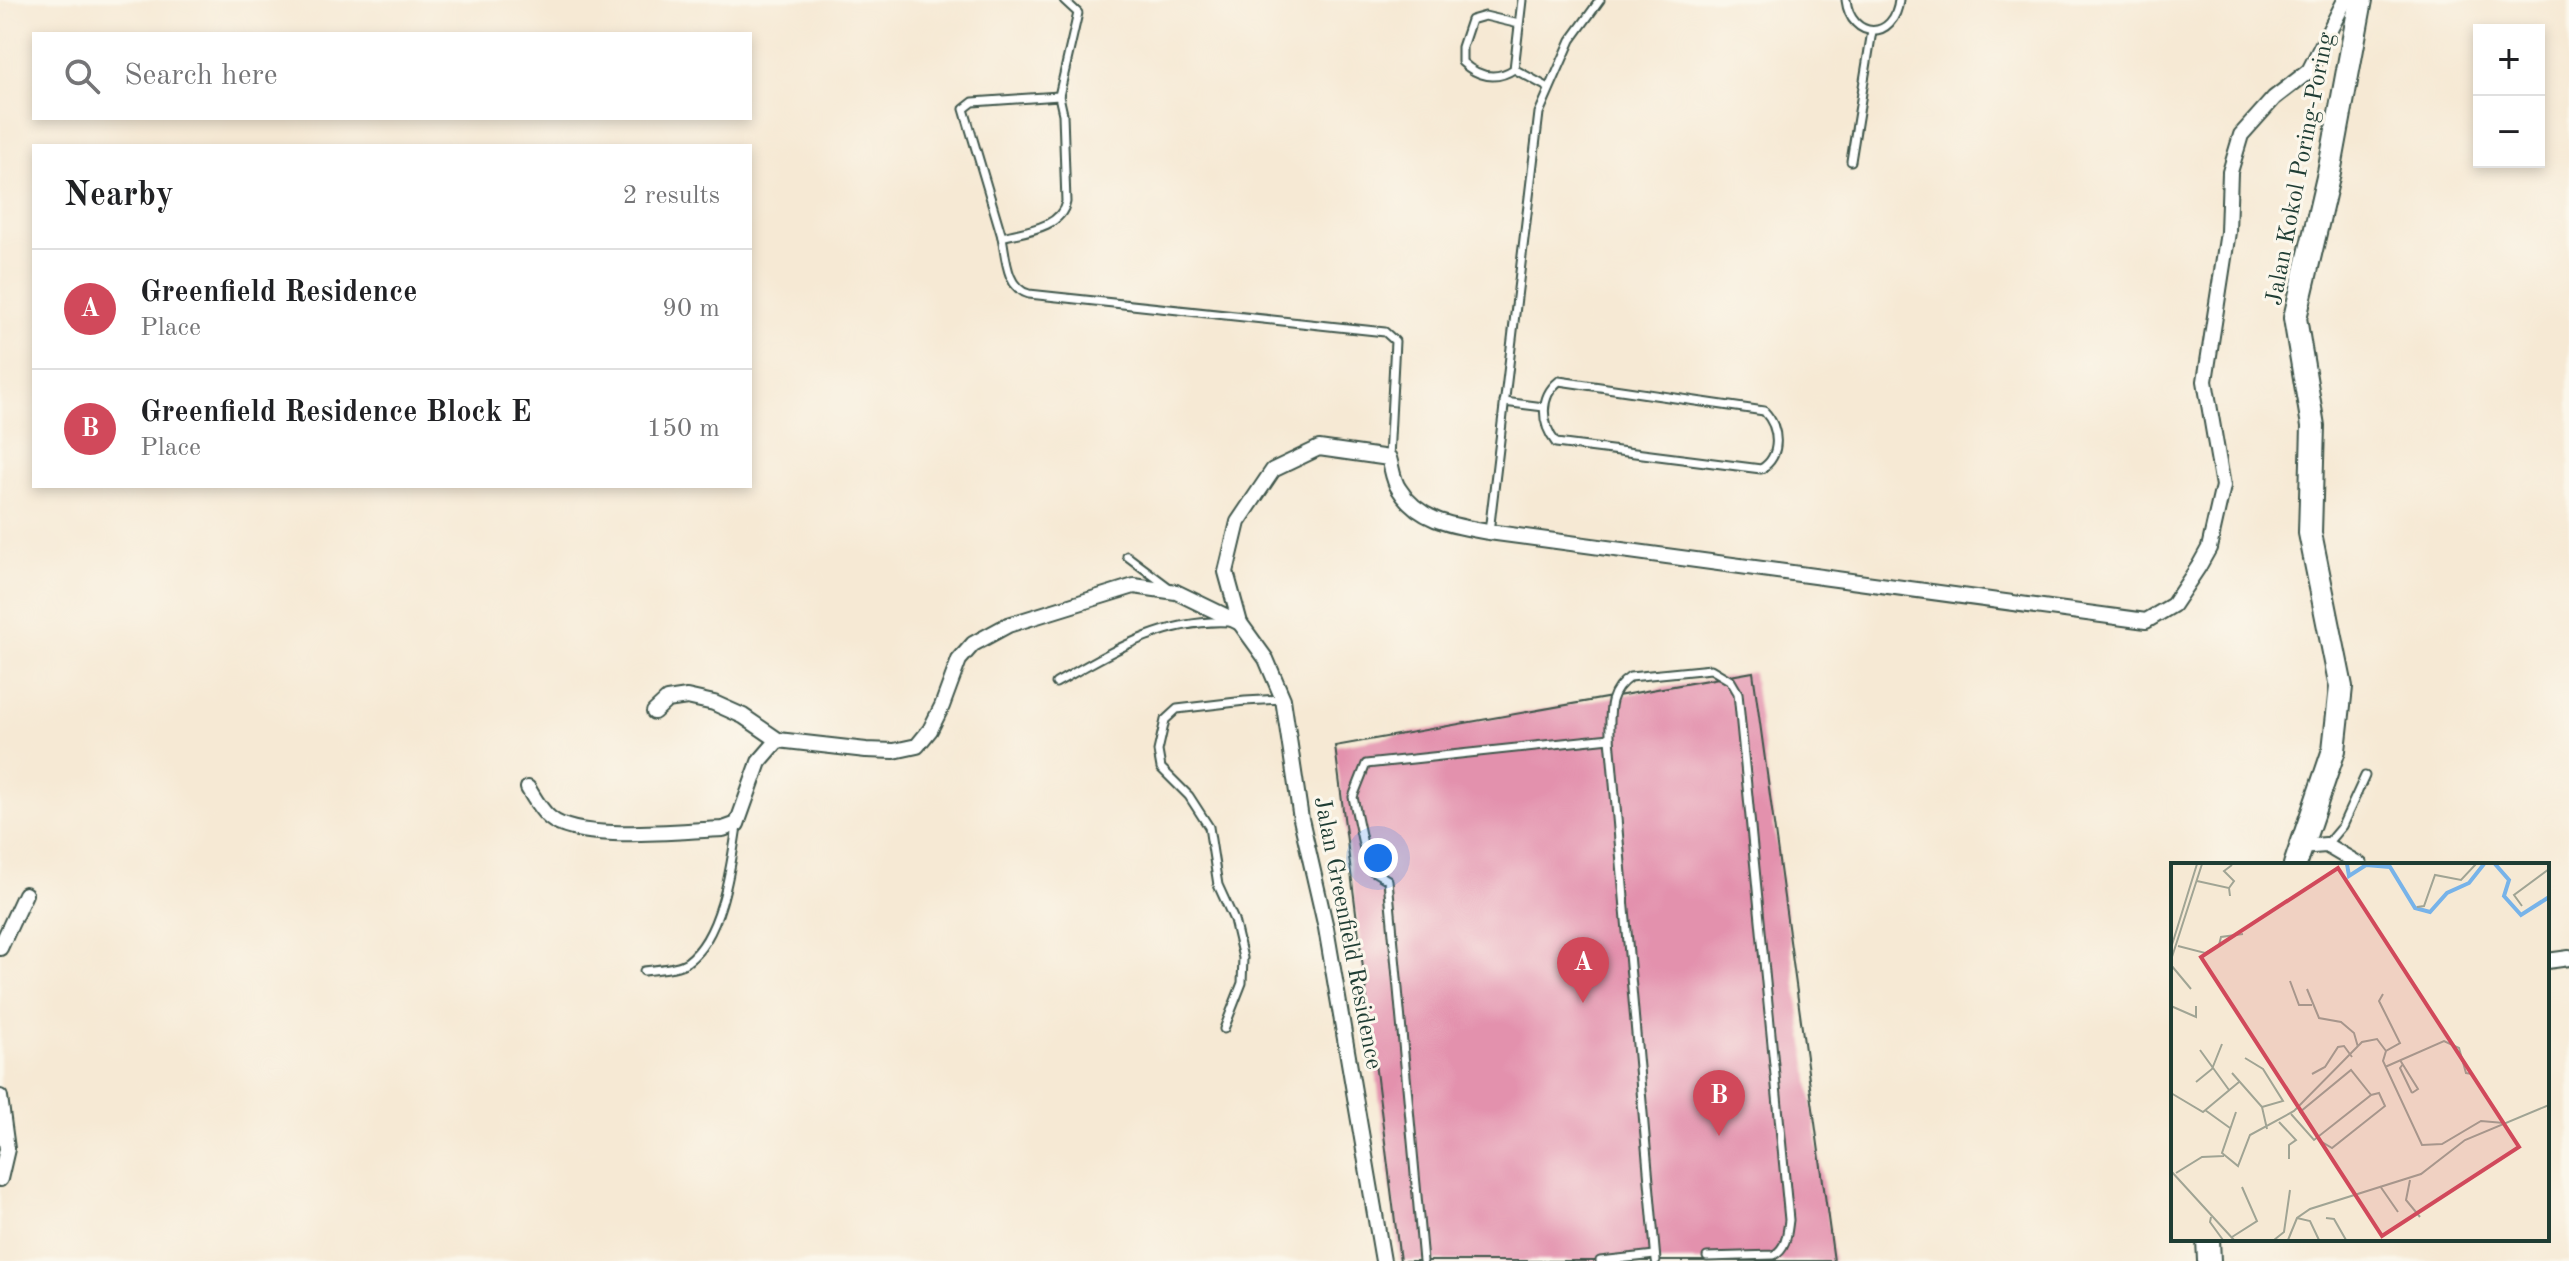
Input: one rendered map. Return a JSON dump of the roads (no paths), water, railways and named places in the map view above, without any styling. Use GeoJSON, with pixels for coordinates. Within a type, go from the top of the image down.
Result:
{"type":"FeatureCollection","features":[{"type":"Feature","properties":{"kind":"main road","name":"Jalan Kokol Poring-Poring"},"geometry":{"type":"LineString","coordinates":[[2297,856],[2334,750],[2341,687],[2310,533],[2313,426],[2295,318],[2329,173],[2361,0]]}},
{"type":"Feature","properties":{"kind":"main road"},"geometry":{"type":"LineString","coordinates":[[2208,1241],[2209,1261]]}},
{"type":"Feature","properties":{"kind":"street"},"geometry":{"type":"LineString","coordinates":[[1240,623],[1226,572],[1238,522],[1273,470],[1319,448],[1389,458],[1398,488],[1413,505],[1438,522],[1489,532],[2146,621],[2173,605],[2199,566],[2209,548],[2223,486],[2205,381],[2228,232],[2230,172],[2241,135],[2274,98],[2309,71],[2345,0]]}},
{"type":"Feature","properties":{"kind":"street"},"geometry":{"type":"LineString","coordinates":[[654,712],[667,700],[687,697],[714,703],[743,716],[778,740],[894,751],[917,746],[930,730],[942,706],[959,660],[973,644],[1008,625],[1134,586],[1176,592],[1240,623]]}},
{"type":"Feature","properties":{"kind":"street","name":"Jalan Greenfield Residence"},"geometry":{"type":"LineString","coordinates":[[1240,623],[1266,659],[1283,699],[1301,819],[1326,928],[1383,1261]]}},
{"type":"Feature","properties":{"kind":"street"},"geometry":{"type":"LineString","coordinates":[[528,788],[549,818],[562,826],[599,833],[723,829],[737,824],[759,762],[778,740]]}},
{"type":"Feature","properties":{"kind":"street"},"geometry":{"type":"LineString","coordinates":[[2297,856],[2326,845],[2357,863]]}},
{"type":"Feature","properties":{"kind":"street"},"geometry":{"type":"LineString","coordinates":[[0,948],[25,894]]}},
{"type":"Feature","properties":{"kind":"street"},"geometry":{"type":"LineString","coordinates":[[2549,961],[2569,958]]}},
{"type":"Feature","properties":{"kind":"street"},"geometry":{"type":"LineString","coordinates":[[0,1097],[7,1149],[0,1179]]}},
{"type":"Feature","properties":{"kind":"lane"},"geometry":{"type":"LineString","coordinates":[[1002,237],[1051,223],[1064,213],[1066,187],[1059,96],[1078,13],[1064,0]]}},
{"type":"Feature","properties":{"kind":"lane"},"geometry":{"type":"LineString","coordinates":[[1514,69],[1522,0]]}},
{"type":"Feature","properties":{"kind":"lane"},"geometry":{"type":"LineString","coordinates":[[1489,532],[1539,113],[1571,40],[1600,0]]}},
{"type":"Feature","properties":{"kind":"lane"},"geometry":{"type":"LineString","coordinates":[[1846,0],[1848,14],[1857,26],[1872,31],[1886,27],[1897,16],[1899,0]]}},
{"type":"Feature","properties":{"kind":"lane"},"geometry":{"type":"LineString","coordinates":[[1514,69],[1503,76],[1484,76],[1471,71],[1462,62],[1462,47],[1471,20],[1485,16],[1519,24]]}},
{"type":"Feature","properties":{"kind":"lane"},"geometry":{"type":"LineString","coordinates":[[1851,161],[1872,31]]}},
{"type":"Feature","properties":{"kind":"lane"},"geometry":{"type":"LineString","coordinates":[[1514,69],[1549,88]]}},
{"type":"Feature","properties":{"kind":"lane"},"geometry":{"type":"LineString","coordinates":[[1059,96],[973,102],[964,109],[1012,282],[1021,292],[1385,332],[1395,341],[1389,458]]}},
{"type":"Feature","properties":{"kind":"lane"},"geometry":{"type":"LineString","coordinates":[[1559,381],[1764,411],[1774,421],[1777,434],[1775,450],[1769,464],[1761,469],[1556,443],[1549,434],[1544,407],[1550,389],[1559,381]]}},
{"type":"Feature","properties":{"kind":"lane"},"geometry":{"type":"LineString","coordinates":[[1504,402],[1544,407]]}},
{"type":"Feature","properties":{"kind":"lane"},"geometry":{"type":"LineString","coordinates":[[1127,556],[1176,592]]}},
{"type":"Feature","properties":{"kind":"lane"},"geometry":{"type":"LineString","coordinates":[[1056,683],[1122,645],[1177,625],[1210,621],[1240,623]]}},
{"type":"Feature","properties":{"kind":"lane"},"geometry":{"type":"LineString","coordinates":[[1600,1261],[1655,1258],[1610,738],[1610,702],[1622,683],[1630,677],[1711,669],[1731,681],[1738,693],[1789,1220],[1787,1238],[1781,1250],[1774,1255],[1707,1257]]}},
{"type":"Feature","properties":{"kind":"lane"},"geometry":{"type":"LineString","coordinates":[[1224,1029],[1242,983],[1243,958],[1234,920],[1218,885],[1209,827],[1189,796],[1161,768],[1158,751],[1165,720],[1177,709],[1283,699]]}},
{"type":"Feature","properties":{"kind":"lane"},"geometry":{"type":"LineString","coordinates":[[1423,1261],[1388,880],[1368,868],[1353,797],[1366,764],[1610,738]]}},
{"type":"Feature","properties":{"kind":"lane"},"geometry":{"type":"LineString","coordinates":[[2326,845],[2342,826],[2365,776]]}},
{"type":"Feature","properties":{"kind":"lane"},"geometry":{"type":"LineString","coordinates":[[644,971],[685,963],[711,933],[731,871],[737,824]]}},
{"type":"Feature","properties":{"kind":"place","name":"Greenfield Residence"},"geometry":{"type":"Point","coordinates":[1583,1003]}},
{"type":"Feature","properties":{"kind":"place","name":"Greenfield Residence Block E"},"geometry":{"type":"Point","coordinates":[1719,1136]}}]}
